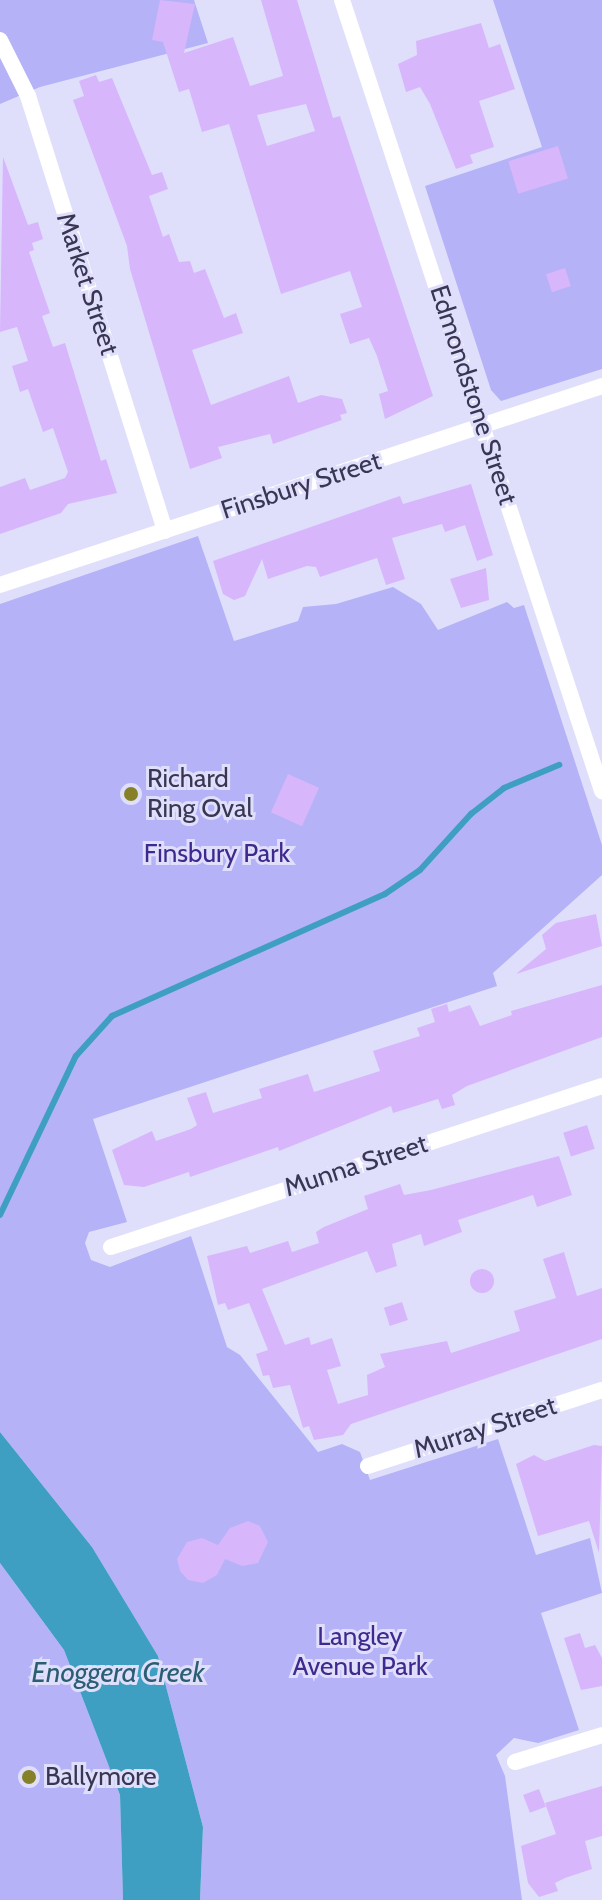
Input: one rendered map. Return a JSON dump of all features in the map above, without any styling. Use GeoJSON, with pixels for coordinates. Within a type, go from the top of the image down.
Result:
{"type":"FeatureCollection","features":[{"type":"Feature","properties":{"kind":"street","name":"Edmondstone Street"},"geometry":{"type":"LineString","coordinates":[[342,0],[484,424],[602,791]]}},
{"type":"Feature","properties":{"kind":"street","name":"Market Street"},"geometry":{"type":"LineString","coordinates":[[0,40],[28,96],[165,531]]}},
{"type":"Feature","properties":{"kind":"street","name":"Finsbury Street"},"geometry":{"type":"LineString","coordinates":[[0,585],[602,386]]}},
{"type":"Feature","properties":{"kind":"street","name":"Munna Street"},"geometry":{"type":"LineString","coordinates":[[111,1247],[602,1086]]}},
{"type":"Feature","properties":{"kind":"street","name":"Murray Street"},"geometry":{"type":"LineString","coordinates":[[368,1466],[602,1390]]}},
{"type":"Feature","properties":{"kind":"street"},"geometry":{"type":"LineString","coordinates":[[515,1762],[602,1735]]}},
{"type":"Feature","properties":{"kind":"green space"},"geometry":{"type":"Polygon","coordinates":[[[0,0],[194,0],[208,43],[40,87],[0,104],[0,0]]]}},
{"type":"Feature","properties":{"kind":"green space"},"geometry":{"type":"Polygon","coordinates":[[[493,0],[602,0],[602,369],[501,401],[491,390],[425,186],[542,147],[493,0]]]}},
{"type":"Feature","properties":{"kind":"green space"},"geometry":{"type":"Polygon","coordinates":[[[198,536],[234,641],[298,621],[303,607],[336,604],[393,587],[421,604],[438,630],[507,602],[514,608],[524,605],[602,845],[602,875],[493,973],[497,986],[93,1119],[127,1222],[89,1232],[85,1243],[91,1260],[110,1267],[191,1236],[227,1347],[240,1355],[318,1452],[342,1444],[360,1452],[370,1480],[498,1439],[536,1555],[590,1538],[602,1593],[541,1613],[579,1730],[538,1743],[514,1738],[496,1755],[505,1776],[522,1900],[200,1900],[203,1827],[158,1656],[92,1547],[0,1432],[0,604],[198,536]]]}},
{"type":"Feature","properties":{"kind":"green space"},"geometry":{"type":"Polygon","coordinates":[[[0,1563],[64,1650],[120,1795],[123,1900],[0,1900],[0,1563]]]}},
{"type":"Feature","properties":{"kind":"water","name":"Enoggera Creek"},"geometry":{"type":"Polygon","coordinates":[[[0,1432],[92,1547],[158,1656],[203,1827],[200,1900],[123,1900],[120,1795],[64,1650],[0,1563],[0,1432]]]}},
{"type":"Feature","properties":{"kind":"building"},"geometry":{"type":"Polygon","coordinates":[[[160,0],[195,4],[184,53],[233,37],[250,86],[283,76],[261,0],[297,0],[333,118],[340,116],[433,396],[385,419],[379,394],[388,391],[377,356],[369,338],[350,344],[340,314],[362,307],[350,271],[281,294],[229,124],[202,132],[189,89],[179,92],[163,42],[152,40],[160,0]],[[306,104],[257,115],[267,146],[315,131],[306,104]]]}},
{"type":"Feature","properties":{"kind":"building"},"geometry":{"type":"Polygon","coordinates":[[[481,23],[489,48],[500,44],[515,89],[479,101],[494,147],[470,155],[473,163],[456,169],[430,104],[420,87],[406,92],[398,64],[417,55],[416,41],[481,23]]]}},
{"type":"Feature","properties":{"kind":"building"},"geometry":{"type":"Polygon","coordinates":[[[96,75],[99,82],[112,78],[152,175],[162,172],[168,189],[149,196],[163,237],[169,234],[179,262],[190,261],[194,273],[205,269],[224,318],[236,313],[243,333],[192,350],[211,405],[289,376],[298,403],[321,395],[342,399],[347,413],[340,415],[342,420],[273,444],[270,434],[218,447],[222,458],[190,469],[130,269],[127,246],[73,100],[84,96],[79,81],[96,75]]]}},
{"type":"Feature","properties":{"kind":"building"},"geometry":{"type":"Polygon","coordinates":[[[558,146],[568,179],[518,194],[508,161],[558,146]]]}},
{"type":"Feature","properties":{"kind":"building"},"geometry":{"type":"Polygon","coordinates":[[[3,157],[28,225],[38,222],[43,239],[32,243],[34,250],[29,252],[50,313],[42,316],[53,347],[65,343],[101,461],[106,459],[117,493],[68,504],[61,513],[0,534],[0,487],[25,478],[30,490],[65,478],[68,472],[53,428],[43,432],[28,389],[20,392],[12,366],[28,361],[17,327],[0,332],[3,157]]]}},
{"type":"Feature","properties":{"kind":"building"},"geometry":{"type":"Polygon","coordinates":[[[565,268],[571,286],[552,292],[546,274],[565,268]]]}},
{"type":"Feature","properties":{"kind":"building"},"geometry":{"type":"Polygon","coordinates":[[[471,484],[493,555],[477,561],[465,525],[445,532],[442,524],[392,538],[405,579],[386,585],[377,558],[320,577],[316,567],[307,566],[268,579],[262,559],[245,596],[234,600],[223,594],[213,561],[400,496],[403,504],[471,484]]]}},
{"type":"Feature","properties":{"kind":"building"},"geometry":{"type":"Polygon","coordinates":[[[486,568],[489,600],[461,608],[450,579],[486,568]]]}},
{"type":"Feature","properties":{"kind":"building"},"geometry":{"type":"Polygon","coordinates":[[[288,774],[319,788],[302,826],[271,812],[288,774]]]}},
{"type":"Feature","properties":{"kind":"building"},"geometry":{"type":"Polygon","coordinates":[[[596,914],[602,946],[516,974],[546,949],[542,935],[556,923],[596,914]]]}},
{"type":"Feature","properties":{"kind":"building"},"geometry":{"type":"Polygon","coordinates":[[[602,985],[602,1037],[467,1086],[452,1095],[455,1105],[442,1109],[438,1099],[393,1113],[391,1106],[279,1151],[278,1147],[190,1177],[189,1172],[144,1187],[124,1185],[112,1150],[152,1131],[156,1141],[197,1125],[187,1098],[206,1092],[213,1113],[262,1098],[259,1089],[308,1074],[314,1092],[380,1071],[373,1051],[420,1036],[417,1028],[435,1022],[431,1009],[447,1004],[449,1012],[470,1005],[480,1026],[512,1015],[511,1011],[602,985]]]}},
{"type":"Feature","properties":{"kind":"building"},"geometry":{"type":"Polygon","coordinates":[[[587,1125],[595,1149],[571,1157],[563,1133],[587,1125]]]}},
{"type":"Feature","properties":{"kind":"building"},"geometry":{"type":"Polygon","coordinates":[[[559,1156],[572,1195],[537,1207],[533,1195],[458,1220],[462,1232],[424,1246],[421,1234],[392,1244],[397,1266],[376,1273],[367,1251],[262,1289],[285,1345],[309,1337],[311,1345],[332,1338],[341,1366],[327,1370],[338,1404],[368,1395],[367,1375],[385,1367],[380,1354],[447,1341],[451,1353],[520,1331],[514,1311],[556,1298],[543,1259],[564,1252],[577,1296],[602,1288],[602,1339],[351,1424],[343,1435],[314,1440],[309,1426],[303,1428],[290,1385],[273,1388],[269,1375],[263,1376],[256,1354],[268,1350],[249,1303],[228,1310],[225,1303],[218,1305],[207,1256],[247,1246],[250,1253],[288,1241],[292,1252],[319,1243],[316,1232],[324,1227],[368,1209],[364,1196],[400,1184],[404,1195],[431,1190],[559,1156]]]}},
{"type":"Feature","properties":{"kind":"building"},"geometry":{"type":"Polygon","coordinates":[[[482,1269],[491,1272],[494,1281],[491,1290],[482,1293],[473,1290],[470,1281],[473,1272],[482,1269]]]}},
{"type":"Feature","properties":{"kind":"building"},"geometry":{"type":"Polygon","coordinates":[[[402,1302],[408,1320],[390,1326],[384,1308],[402,1302]]]}},
{"type":"Feature","properties":{"kind":"building"},"geometry":{"type":"Polygon","coordinates":[[[594,1445],[602,1446],[599,1553],[589,1521],[538,1536],[516,1464],[534,1455],[545,1461],[594,1445]]]}},
{"type":"Feature","properties":{"kind":"building"},"geometry":{"type":"Polygon","coordinates":[[[248,1521],[260,1526],[268,1542],[258,1563],[242,1566],[225,1559],[217,1575],[203,1583],[188,1580],[180,1571],[177,1559],[187,1542],[202,1538],[218,1545],[230,1528],[248,1521]]]}},
{"type":"Feature","properties":{"kind":"building"},"geometry":{"type":"Polygon","coordinates":[[[580,1633],[585,1648],[595,1645],[602,1658],[602,1686],[581,1690],[564,1638],[580,1633]]]}},
{"type":"Feature","properties":{"kind":"building"},"geometry":{"type":"Polygon","coordinates":[[[602,1786],[602,1836],[585,1841],[592,1869],[555,1883],[558,1891],[539,1897],[528,1883],[521,1846],[556,1834],[545,1803],[602,1786]]]}},
{"type":"Feature","properties":{"kind":"building"},"geometry":{"type":"Polygon","coordinates":[[[539,1789],[546,1807],[530,1813],[523,1795],[539,1789]]]}},
{"type":"Feature","properties":{"kind":"waterway"},"geometry":{"type":"LineString","coordinates":[[0,1215],[76,1056],[112,1016],[385,894],[420,870],[471,814],[504,788],[559,765]]}},
{"type":"Feature","properties":{"kind":"place","name":"Richard Ring Oval"},"geometry":{"type":"Point","coordinates":[131,794]}},
{"type":"Feature","properties":{"kind":"place","name":"Ballymore"},"geometry":{"type":"Point","coordinates":[29,1777]}},
{"type":"Feature","properties":{"kind":"park label","name":"Finsbury Park"},"geometry":{"type":"Point","coordinates":[217,854]}},
{"type":"Feature","properties":{"kind":"park label","name":"Langley Avenue Park"},"geometry":{"type":"Point","coordinates":[360,1652]}}]}
